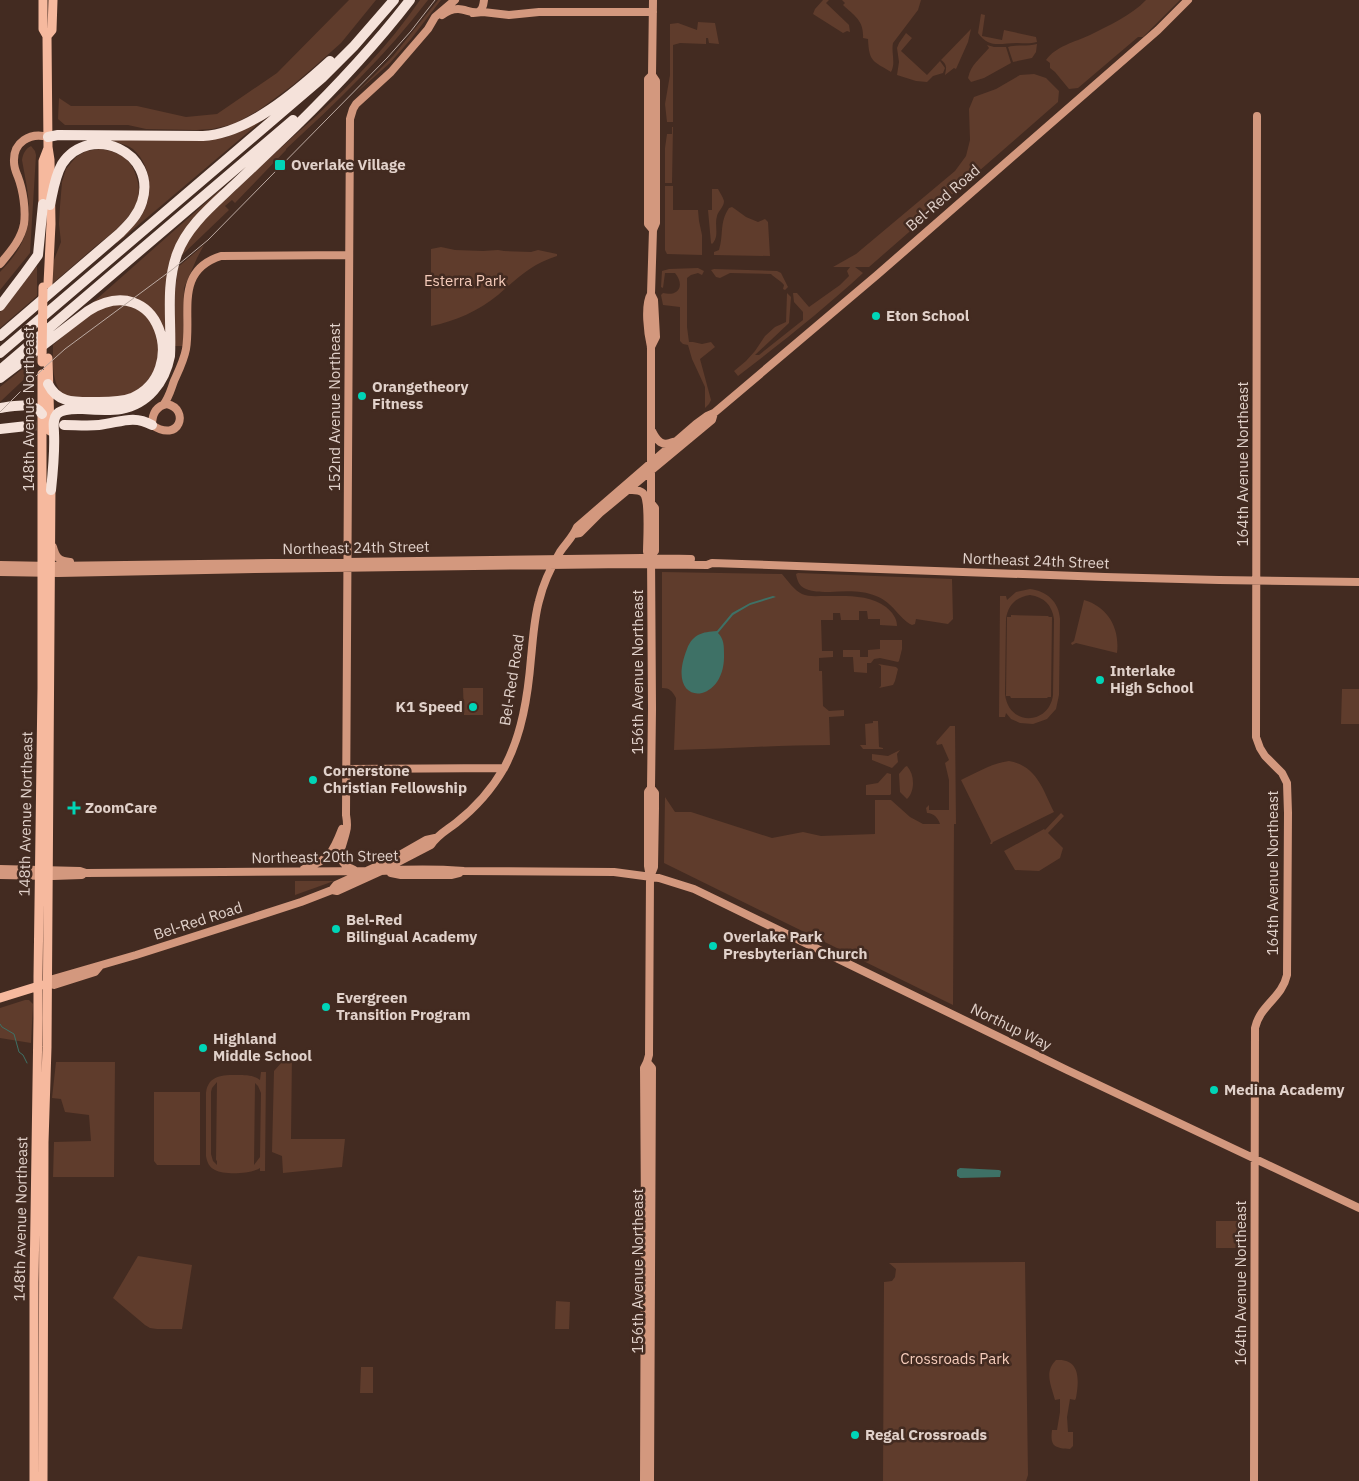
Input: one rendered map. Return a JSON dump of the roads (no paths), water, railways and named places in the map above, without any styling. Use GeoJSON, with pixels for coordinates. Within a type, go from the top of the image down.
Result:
{"type":"FeatureCollection","features":[{"type":"Feature","properties":{"kind":"highway"},"geometry":{"type":"LineString","coordinates":[[0,353],[322,78],[354,46],[394,0]]}},
{"type":"Feature","properties":{"kind":"highway"},"geometry":{"type":"LineString","coordinates":[[51,490],[54,457],[54,421],[56,416],[68,409],[114,410],[130,407],[144,400],[160,383],[166,372],[170,356],[170,288],[172,272],[180,245],[188,232],[298,124],[372,47],[410,0]]}},
{"type":"Feature","properties":{"kind":"highway"},"geometry":{"type":"LineString","coordinates":[[48,136],[203,136],[229,131],[251,121],[286,98],[316,74],[384,12]]}},
{"type":"Feature","properties":{"kind":"highway"},"geometry":{"type":"LineString","coordinates":[[0,370],[341,79]]}},
{"type":"Feature","properties":{"kind":"highway"},"geometry":{"type":"LineString","coordinates":[[0,306],[36,258],[47,204],[59,169],[68,158],[76,151],[85,147],[102,144],[122,149],[135,160],[143,175],[144,193],[142,203],[132,220],[120,233],[0,336]]}},
{"type":"Feature","properties":{"kind":"highway"},"geometry":{"type":"LineString","coordinates":[[0,378],[88,311],[102,304],[118,300],[133,302],[145,308],[157,324],[162,345],[161,364],[149,386],[140,393],[126,400],[77,402],[56,396],[48,384]]}},
{"type":"Feature","properties":{"kind":"highway"},"geometry":{"type":"LineString","coordinates":[[0,408],[29,406],[35,407],[42,414]]}},
{"type":"Feature","properties":{"kind":"highway"},"geometry":{"type":"LineString","coordinates":[[64,425],[98,425],[138,419],[145,420],[152,425]]}},
{"type":"Feature","properties":{"kind":"highway"},"geometry":{"type":"LineString","coordinates":[[0,429],[27,426]]}},
{"type":"Feature","properties":{"kind":"main road","name":"148th Avenue Northeast"},"geometry":{"type":"LineString","coordinates":[[43,0],[43,29],[47,36],[48,136],[48,148],[43,161],[47,204],[45,360],[42,414],[46,569],[44,873],[47,983],[44,1142],[43,1481]]}},
{"type":"Feature","properties":{"kind":"main road","name":"148th Avenue Northeast"},"geometry":{"type":"LineString","coordinates":[[47,36],[52,30],[53,0]]}},
{"type":"Feature","properties":{"kind":"main road","name":"152nd Avenue Northeast"},"geometry":{"type":"LineString","coordinates":[[346,815],[351,113],[356,104],[392,72],[428,29],[438,13],[455,0]]}},
{"type":"Feature","properties":{"kind":"main road"},"geometry":{"type":"LineString","coordinates":[[461,0],[462,6],[469,12],[482,8],[485,0],[492,7],[502,11],[534,9],[539,12],[653,12]]}},
{"type":"Feature","properties":{"kind":"main road","name":"156th Avenue Northeast"},"geometry":{"type":"LineString","coordinates":[[644,1481],[644,1068],[649,1049],[650,877],[654,867],[655,808],[655,793],[651,788],[651,559],[647,550],[651,471],[651,347],[648,335],[648,299],[651,294],[653,230],[648,224],[648,79],[652,75],[653,0]]}},
{"type":"Feature","properties":{"kind":"main road","name":"Bel-Red Road"},"geometry":{"type":"LineString","coordinates":[[0,998],[47,983],[53,979],[276,910],[332,890],[336,891],[381,871],[430,845],[435,838],[478,803],[504,768],[520,726],[526,695],[537,606],[555,562],[577,527],[677,440],[707,416],[714,413],[877,275],[1097,84],[1158,30],[1188,0]]}},
{"type":"Feature","properties":{"kind":"main road","name":"152nd Avenue Northeast"},"geometry":{"type":"LineString","coordinates":[[428,29],[446,12],[456,9],[469,12],[509,15],[539,12]]}},
{"type":"Feature","properties":{"kind":"main road","name":"164th Avenue Northeast"},"geometry":{"type":"LineString","coordinates":[[1254,1481],[1256,1025],[1258,1018],[1265,1008],[1282,990],[1286,980],[1288,813],[1287,783],[1285,778],[1265,756],[1256,737],[1257,116]]}},
{"type":"Feature","properties":{"kind":"main road"},"geometry":{"type":"LineString","coordinates":[[0,264],[16,243],[24,224],[23,201],[13,160],[15,152],[19,144],[27,138],[36,135],[48,136]]}},
{"type":"Feature","properties":{"kind":"main road"},"geometry":{"type":"LineString","coordinates":[[173,386],[180,417],[175,428],[171,431],[162,431],[152,425],[153,418],[156,410],[168,398],[173,386],[182,366],[186,349],[187,293],[196,272],[207,262],[221,256],[349,255]]}},
{"type":"Feature","properties":{"kind":"main road","name":"148th Avenue Northeast"},"geometry":{"type":"LineString","coordinates":[[45,360],[48,384],[51,490],[51,537],[46,569]]}},
{"type":"Feature","properties":{"kind":"main road"},"geometry":{"type":"LineString","coordinates":[[163,405],[171,405],[177,410]]}},
{"type":"Feature","properties":{"kind":"main road","name":"Bel-Red Road"},"geometry":{"type":"LineString","coordinates":[[574,534],[580,532],[600,513],[712,420],[714,413]]}},
{"type":"Feature","properties":{"kind":"main road"},"geometry":{"type":"LineString","coordinates":[[651,430],[656,439],[661,443],[668,444],[677,440]]}},
{"type":"Feature","properties":{"kind":"main road"},"geometry":{"type":"LineString","coordinates":[[628,490],[637,490],[643,493],[649,506]]}},
{"type":"Feature","properties":{"kind":"main road"},"geometry":{"type":"LineString","coordinates":[[51,537],[55,556],[58,559],[97,565]]}},
{"type":"Feature","properties":{"kind":"main road","name":"Northeast 24th Street"},"geometry":{"type":"LineString","coordinates":[[348,564],[398,567],[651,559],[708,560],[712,563],[1105,577],[1359,582]]}},
{"type":"Feature","properties":{"kind":"main road"},"geometry":{"type":"LineString","coordinates":[[437,566],[455,560]]}},
{"type":"Feature","properties":{"kind":"main road","name":"Northeast 24th Street"},"geometry":{"type":"LineString","coordinates":[[2,569],[348,564],[455,560],[555,562]]}},
{"type":"Feature","properties":{"kind":"main road"},"geometry":{"type":"LineString","coordinates":[[398,567],[420,561]]}},
{"type":"Feature","properties":{"kind":"main road","name":"Northeast 24th Street"},"geometry":{"type":"LineString","coordinates":[[46,569],[97,565],[187,567]]}},
{"type":"Feature","properties":{"kind":"main road"},"geometry":{"type":"LineString","coordinates":[[346,768],[504,768]]}},
{"type":"Feature","properties":{"kind":"main road"},"geometry":{"type":"LineString","coordinates":[[346,815],[348,824],[340,858],[346,866],[356,871]]}},
{"type":"Feature","properties":{"kind":"main road"},"geometry":{"type":"LineString","coordinates":[[299,872],[328,857],[337,842],[346,815]]}},
{"type":"Feature","properties":{"kind":"main road","name":"Bel-Red Road"},"geometry":{"type":"LineString","coordinates":[[332,890],[334,886],[391,860],[426,840],[435,838]]}},
{"type":"Feature","properties":{"kind":"main road"},"geometry":{"type":"LineString","coordinates":[[417,853],[413,862],[421,869]]}},
{"type":"Feature","properties":{"kind":"main road","name":"Northeast 20th Street"},"geometry":{"type":"LineString","coordinates":[[0,868],[44,873]]}},
{"type":"Feature","properties":{"kind":"main road","name":"Northeast 20th Street"},"geometry":{"type":"LineString","coordinates":[[0,876],[80,871],[86,873],[299,872],[421,869],[464,871],[604,871],[650,877]]}},
{"type":"Feature","properties":{"kind":"main road"},"geometry":{"type":"LineString","coordinates":[[381,871],[401,875],[452,875],[464,871]]}},
{"type":"Feature","properties":{"kind":"main road","name":"148th Avenue Northeast"},"geometry":{"type":"LineString","coordinates":[[34,1481],[38,986],[44,873]]}},
{"type":"Feature","properties":{"kind":"main road","name":"Northup Way"},"geometry":{"type":"LineString","coordinates":[[650,877],[694,889],[1359,1208]]}},
{"type":"Feature","properties":{"kind":"main road","name":"156th Avenue Northeast"},"geometry":{"type":"LineString","coordinates":[[647,1062],[652,1068],[650,1481]]}},
{"type":"Feature","properties":{"kind":"main road"},"geometry":{"type":"LineString","coordinates":[[36,1123],[42,1125],[44,1142]]}},
{"type":"Feature","properties":{"kind":"main road"},"geometry":{"type":"LineString","coordinates":[[645,1215],[648,1219],[648,1247],[651,1256]]}},
{"type":"Feature","properties":{"kind":"main road"},"geometry":{"type":"LineString","coordinates":[[34,1337],[37,1335],[40,1338],[43,1360]]}},
{"type":"Feature","properties":{"kind":"main road"},"geometry":{"type":"LineString","coordinates":[[35,1448],[38,1464],[41,1465],[44,1462]]}},
{"type":"Feature","properties":{"kind":"water"},"geometry":{"type":"Polygon","coordinates":[[[773,596],[776,597],[750,605],[733,615],[718,633],[723,640],[724,654],[722,671],[716,684],[707,691],[697,694],[689,691],[683,682],[682,669],[687,649],[692,640],[702,633],[717,631],[732,613],[750,603],[773,596]]]}},
{"type":"Feature","properties":{"kind":"water"},"geometry":{"type":"Polygon","coordinates":[[[960,1168],[1001,1171],[1000,1177],[960,1178],[957,1176],[957,1170],[960,1168]]]}},
{"type":"Feature","properties":{"kind":"waterway"},"geometry":{"type":"LineString","coordinates":[[0,1024],[14,1034],[19,1052],[27,1063]]}},
{"type":"Feature","properties":{"kind":"tunnel"},"geometry":{"type":"LineString","coordinates":[[27,426],[51,425]]}},
{"type":"Feature","properties":{"kind":"tram line"},"geometry":{"type":"LineString","coordinates":[[0,412],[65,349],[173,269],[208,240],[387,58],[435,0]]}},
{"type":"Feature","properties":{"kind":"place","name":"Overlake Village"},"geometry":{"type":"Point","coordinates":[280,165]}},
{"type":"Feature","properties":{"kind":"place","name":"Eton School"},"geometry":{"type":"Point","coordinates":[876,316]}},
{"type":"Feature","properties":{"kind":"place","name":"Orangetheory Fitness"},"geometry":{"type":"Point","coordinates":[362,396]}},
{"type":"Feature","properties":{"kind":"place","name":"Interlake High School"},"geometry":{"type":"Point","coordinates":[1100,680]}},
{"type":"Feature","properties":{"kind":"place","name":"K1 Speed"},"geometry":{"type":"Point","coordinates":[473,707]}},
{"type":"Feature","properties":{"kind":"place","name":"Cornerstone Christian Fellowship"},"geometry":{"type":"Point","coordinates":[313,780]}},
{"type":"Feature","properties":{"kind":"place","name":"ZoomCare"},"geometry":{"type":"Point","coordinates":[74,808]}},
{"type":"Feature","properties":{"kind":"place","name":"Bel-Red Bilingual Academy"},"geometry":{"type":"Point","coordinates":[336,929]}},
{"type":"Feature","properties":{"kind":"place","name":"Overlake Park Presbyterian Church"},"geometry":{"type":"Point","coordinates":[713,946]}},
{"type":"Feature","properties":{"kind":"place","name":"Evergreen Transition Program"},"geometry":{"type":"Point","coordinates":[326,1007]}},
{"type":"Feature","properties":{"kind":"place","name":"Highland Middle School"},"geometry":{"type":"Point","coordinates":[203,1048]}},
{"type":"Feature","properties":{"kind":"place","name":"Medina Academy"},"geometry":{"type":"Point","coordinates":[1214,1090]}},
{"type":"Feature","properties":{"kind":"place","name":"Regal Crossroads"},"geometry":{"type":"Point","coordinates":[855,1435]}},
{"type":"Feature","properties":{"kind":"park label","name":"Esterra Park"},"geometry":{"type":"Point","coordinates":[465,281]}},
{"type":"Feature","properties":{"kind":"park label","name":"Crossroads Park"},"geometry":{"type":"Point","coordinates":[955,1359]}}]}
